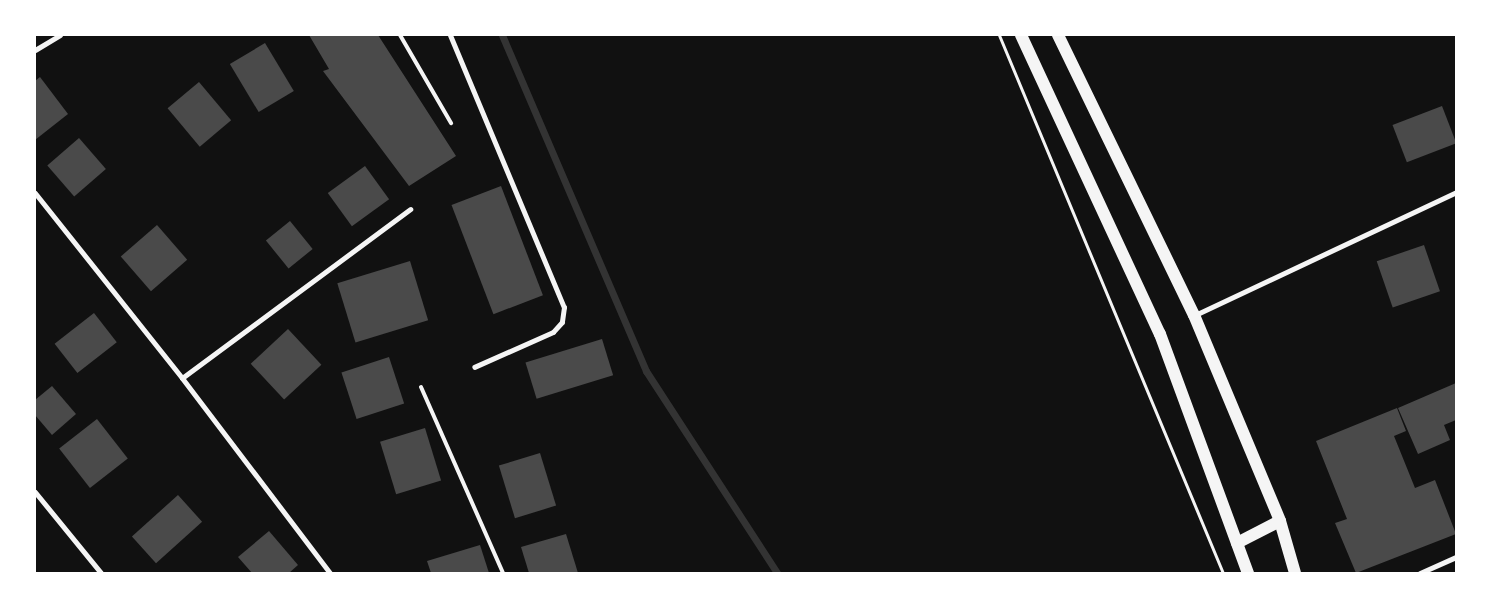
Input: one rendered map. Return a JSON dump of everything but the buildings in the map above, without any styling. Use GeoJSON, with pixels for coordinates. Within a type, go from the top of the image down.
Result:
{"type":"FeatureCollection","features":[{"type":"Feature","properties":{"kind":"main road"},"geometry":{"type":"LineString","coordinates":[[1021,35],[1160,334],[1248,573]]}},
{"type":"Feature","properties":{"kind":"main road"},"geometry":{"type":"LineString","coordinates":[[1058,35],[1194,315],[1280,521],[1295,573]]}},
{"type":"Feature","properties":{"kind":"main road"},"geometry":{"type":"LineString","coordinates":[[1237,543],[1280,521]]}},
{"type":"Feature","properties":{"kind":"street"},"geometry":{"type":"LineString","coordinates":[[35,50],[60,35]]}},
{"type":"Feature","properties":{"kind":"street"},"geometry":{"type":"LineString","coordinates":[[450,35],[564,307],[562,322],[553,332],[474,367]]}},
{"type":"Feature","properties":{"kind":"street"},"geometry":{"type":"LineString","coordinates":[[1194,315],[1456,192]]}},
{"type":"Feature","properties":{"kind":"street"},"geometry":{"type":"LineString","coordinates":[[35,193],[182,378],[330,573]]}},
{"type":"Feature","properties":{"kind":"street"},"geometry":{"type":"LineString","coordinates":[[182,378],[410,209]]}},
{"type":"Feature","properties":{"kind":"street"},"geometry":{"type":"LineString","coordinates":[[35,492],[102,573]]}},
{"type":"Feature","properties":{"kind":"street"},"geometry":{"type":"LineString","coordinates":[[1420,573],[1456,557]]}},
{"type":"Feature","properties":{"kind":"lane"},"geometry":{"type":"LineString","coordinates":[[400,35],[451,123]]}},
{"type":"Feature","properties":{"kind":"lane"},"geometry":{"type":"LineString","coordinates":[[421,387],[503,573]]}},
{"type":"Feature","properties":{"kind":"path"},"geometry":{"type":"LineString","coordinates":[[999,35],[1217,553],[1223,573]]}},
{"type":"Feature","properties":{"kind":"waterway"},"geometry":{"type":"LineString","coordinates":[[502,35],[646,371],[777,573]]}}]}
